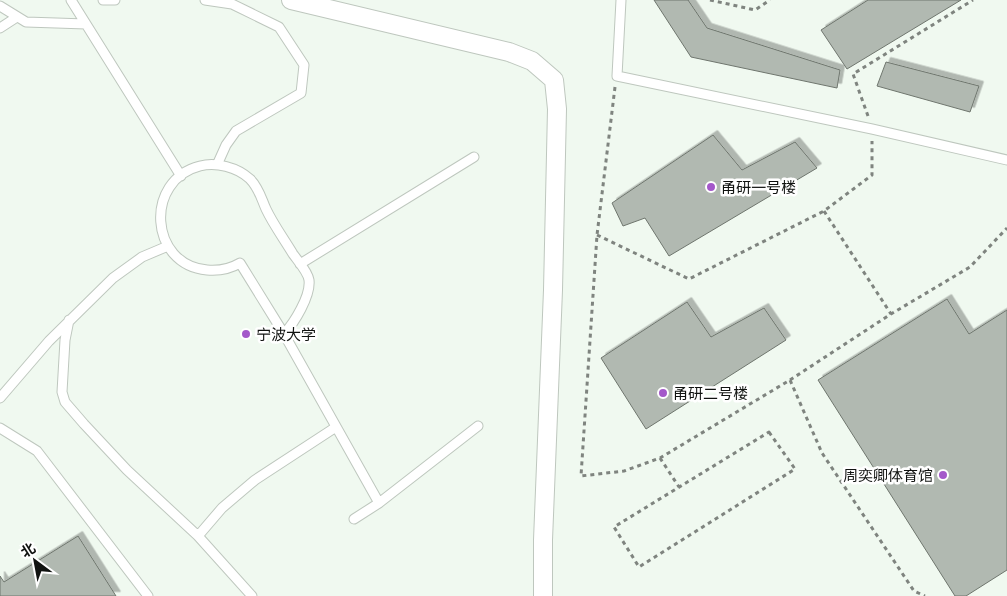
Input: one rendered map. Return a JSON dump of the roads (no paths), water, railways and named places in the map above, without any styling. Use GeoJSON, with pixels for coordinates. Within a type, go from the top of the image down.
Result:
{"type":"FeatureCollection","features":[{"type":"Feature","properties":{"kind":"street"},"geometry":{"type":"LineString","coordinates":[[291,0],[509,52],[532,61],[554,80],[557,128],[553,290],[543,540],[543,596]]}},
{"type":"Feature","properties":{"kind":"lane"},"geometry":{"type":"LineString","coordinates":[[71,0],[181,176]]}},
{"type":"Feature","properties":{"kind":"lane"},"geometry":{"type":"LineString","coordinates":[[103,0],[116,0]]}},
{"type":"Feature","properties":{"kind":"lane"},"geometry":{"type":"LineString","coordinates":[[205,0],[232,4],[279,27],[304,65],[301,93],[236,131],[226,145],[217,165]]}},
{"type":"Feature","properties":{"kind":"lane"},"geometry":{"type":"LineString","coordinates":[[621,0],[617,76],[872,129],[1007,160]]}},
{"type":"Feature","properties":{"kind":"lane"},"geometry":{"type":"LineString","coordinates":[[0,6],[26,22],[86,24]]}},
{"type":"Feature","properties":{"kind":"lane"},"geometry":{"type":"LineString","coordinates":[[0,28],[17,16]]}},
{"type":"Feature","properties":{"kind":"lane"},"geometry":{"type":"LineString","coordinates":[[300,264],[474,157]]}},
{"type":"Feature","properties":{"kind":"lane"},"geometry":{"type":"LineString","coordinates":[[284,334],[291,326],[307,295],[309,279],[266,209],[260,192],[249,178],[234,169],[217,165],[200,166],[181,176],[171,185],[162,201],[160,218],[162,235],[168,246],[184,263],[200,270],[217,271],[234,267],[240,263],[284,334],[379,503]]}},
{"type":"Feature","properties":{"kind":"lane"},"geometry":{"type":"LineString","coordinates":[[0,398],[69,320],[112,278],[142,257],[168,246]]}},
{"type":"Feature","properties":{"kind":"lane"},"geometry":{"type":"LineString","coordinates":[[69,320],[65,340],[62,392],[65,402],[127,470],[198,536],[252,596]]}},
{"type":"Feature","properties":{"kind":"lane"},"geometry":{"type":"LineString","coordinates":[[354,519],[379,503],[478,426]]}},
{"type":"Feature","properties":{"kind":"lane"},"geometry":{"type":"LineString","coordinates":[[198,536],[222,508],[255,480],[336,427]]}},
{"type":"Feature","properties":{"kind":"lane"},"geometry":{"type":"LineString","coordinates":[[0,428],[37,451],[148,596]]}},
{"type":"Feature","properties":{"kind":"place","name":"甬研一号楼"},"geometry":{"type":"Point","coordinates":[711,187]}},
{"type":"Feature","properties":{"kind":"place","name":"宁波大学"},"geometry":{"type":"Point","coordinates":[246,334]}},
{"type":"Feature","properties":{"kind":"place","name":"甬研二号楼"},"geometry":{"type":"Point","coordinates":[663,393]}},
{"type":"Feature","properties":{"kind":"place","name":"周奕卿体育馆"},"geometry":{"type":"Point","coordinates":[943,475]}}]}
